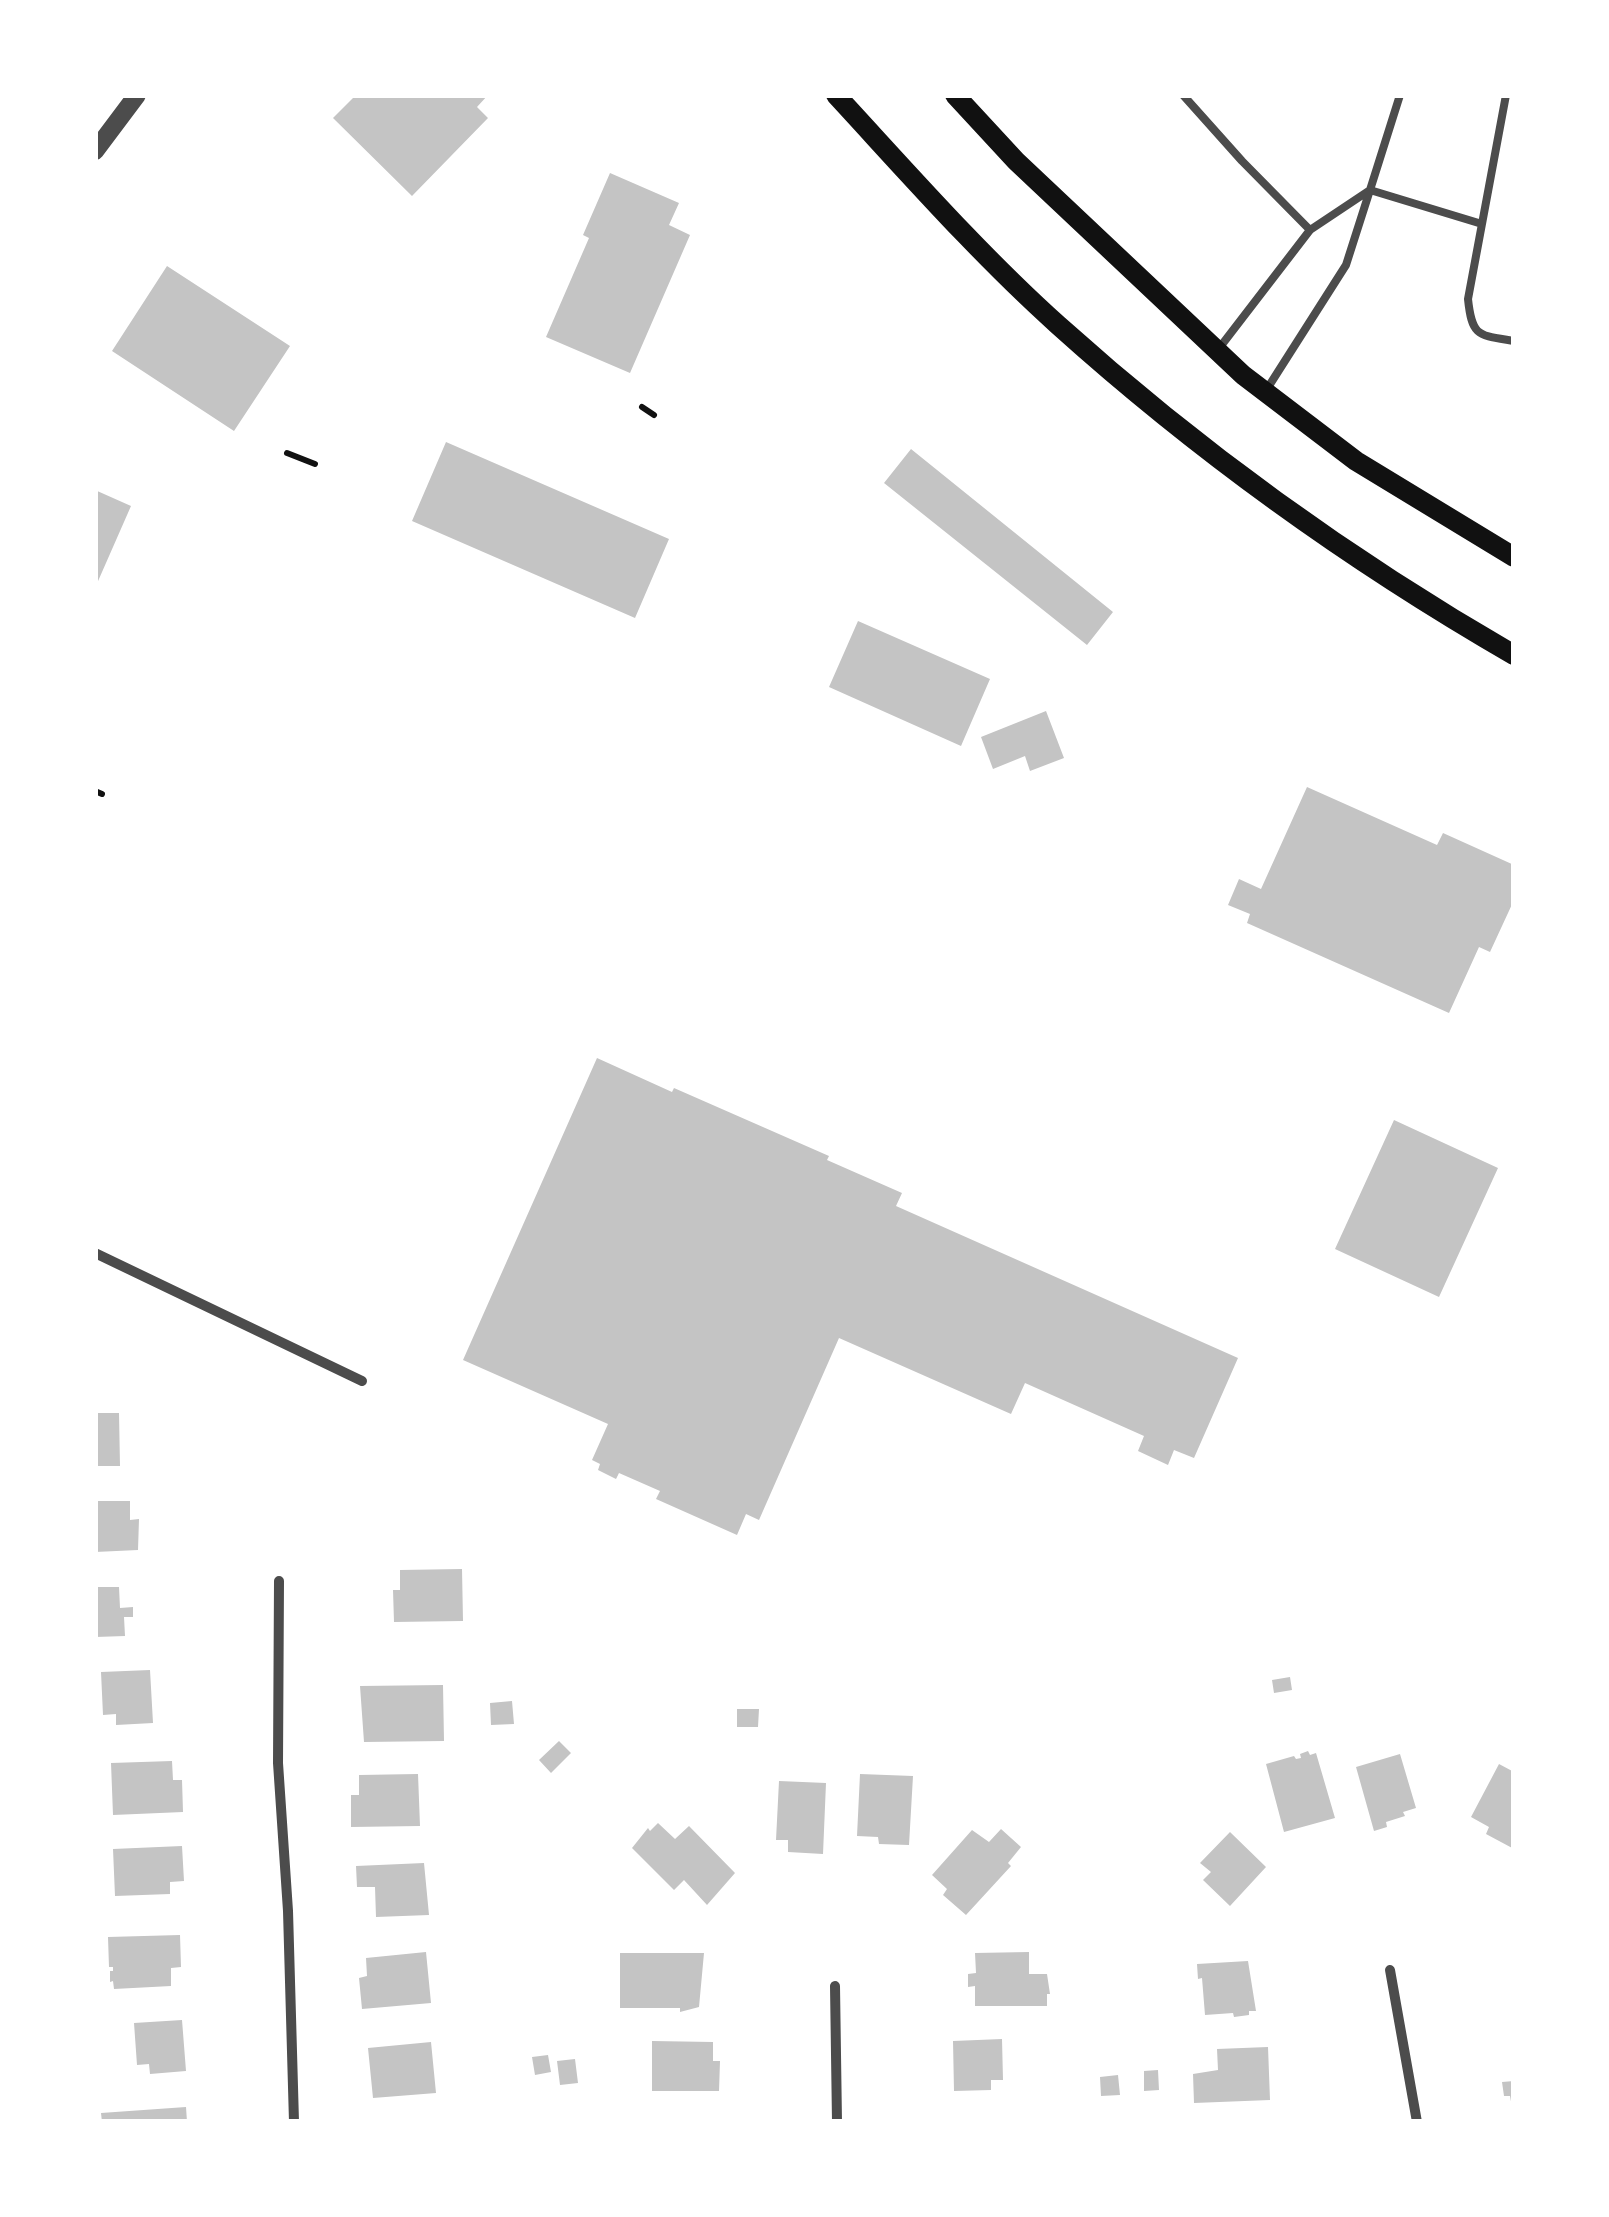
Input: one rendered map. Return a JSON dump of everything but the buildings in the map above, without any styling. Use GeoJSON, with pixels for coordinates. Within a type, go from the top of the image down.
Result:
{"type":"FeatureCollection","features":[{"type":"Feature","properties":{"kind":"main road"},"geometry":{"type":"LineString","coordinates":[[836,95],[1002,271],[1158,412],[1338,546],[1514,655]]}},
{"type":"Feature","properties":{"kind":"main road"},"geometry":{"type":"LineString","coordinates":[[955,95],[1016,161],[1265,392],[1356,462],[1514,557]]}},
{"type":"Feature","properties":{"kind":"street"},"geometry":{"type":"LineString","coordinates":[[95,151],[137,95]]}},
{"type":"Feature","properties":{"kind":"street"},"geometry":{"type":"LineString","coordinates":[[95,1253],[362,1381]]}},
{"type":"Feature","properties":{"kind":"street"},"geometry":{"type":"LineString","coordinates":[[278,1581],[278,1763],[288,1911],[294,2122]]}},
{"type":"Feature","properties":{"kind":"street"},"geometry":{"type":"LineString","coordinates":[[1390,1970],[1417,2122]]}},
{"type":"Feature","properties":{"kind":"street"},"geometry":{"type":"LineString","coordinates":[[835,1986],[837,2122]]}},
{"type":"Feature","properties":{"kind":"lane"},"geometry":{"type":"LineString","coordinates":[[1265,392],[1346,265],[1400,95]]}},
{"type":"Feature","properties":{"kind":"lane"},"geometry":{"type":"LineString","coordinates":[[1506,95],[1468,298],[1472,328],[1481,336],[1514,341]]}},
{"type":"Feature","properties":{"kind":"lane"},"geometry":{"type":"LineString","coordinates":[[1188,97],[1310,230]]}},
{"type":"Feature","properties":{"kind":"lane"},"geometry":{"type":"LineString","coordinates":[[1217,351],[1310,230],[1370,190]]}},
{"type":"Feature","properties":{"kind":"lane"},"geometry":{"type":"LineString","coordinates":[[1370,190],[1482,224]]}},
{"type":"Feature","properties":{"kind":"path"},"geometry":{"type":"LineString","coordinates":[[642,407],[654,414]]}},
{"type":"Feature","properties":{"kind":"path"},"geometry":{"type":"LineString","coordinates":[[287,453],[315,464]]}}]}
